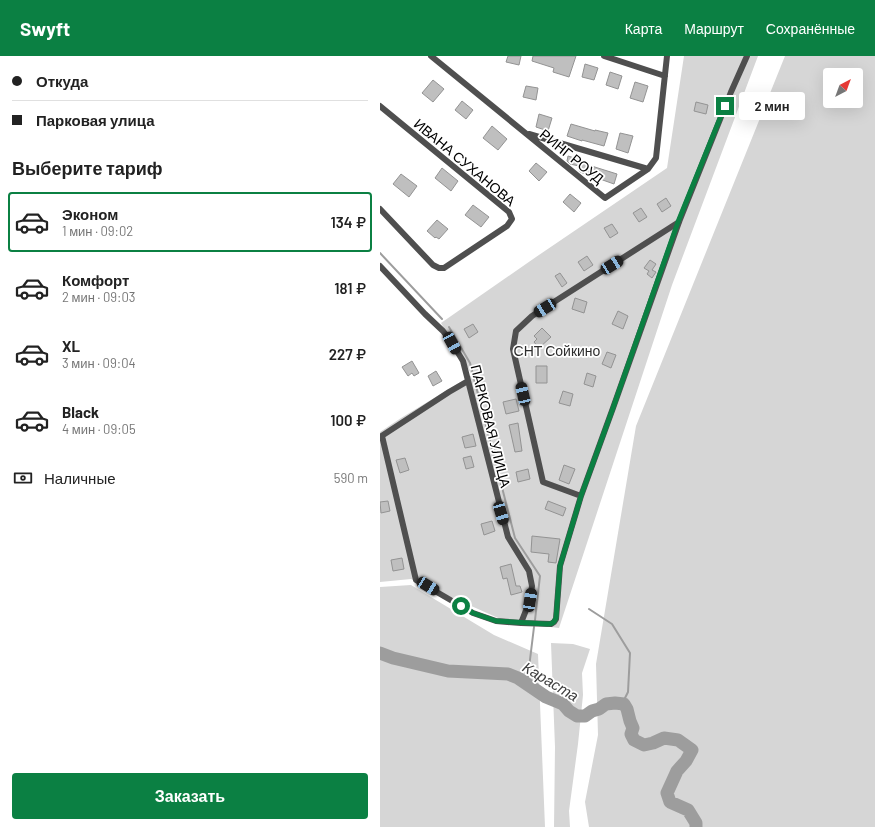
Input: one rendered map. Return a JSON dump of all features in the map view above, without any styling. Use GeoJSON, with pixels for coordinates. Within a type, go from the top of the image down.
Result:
{"type":"FeatureCollection","features":[{"type":"Feature","properties":{"kind":"street","name":"РИНГ РОУД"},"geometry":{"type":"LineString","coordinates":[[432,56],[605,198],[648,169],[656,158],[667,56]]}},
{"type":"Feature","properties":{"kind":"street"},"geometry":{"type":"LineString","coordinates":[[604,56],[665,76]]}},
{"type":"Feature","properties":{"kind":"street"},"geometry":{"type":"LineString","coordinates":[[468,380],[381,437],[416,580],[473,613],[496,621],[551,624],[556,618],[560,566],[581,496],[678,222],[747,56]]}},
{"type":"Feature","properties":{"kind":"street","name":"ИВАНА СУХАНОВА"},"geometry":{"type":"LineString","coordinates":[[380,106],[509,212],[512,219],[507,226],[444,268],[439,268],[433,265],[380,209]]}},
{"type":"Feature","properties":{"kind":"street"},"geometry":{"type":"LineString","coordinates":[[525,133],[648,169]]}},
{"type":"Feature","properties":{"kind":"street"},"geometry":{"type":"LineString","coordinates":[[581,496],[543,482],[513,349],[516,330],[532,316],[678,222]]}},
{"type":"Feature","properties":{"kind":"street","name":"ПАРКОВАЯ УЛИЦА"},"geometry":{"type":"LineString","coordinates":[[382,268],[424,314],[443,331],[462,361],[508,537],[529,571],[532,586],[530,600],[521,623]]}},
{"type":"Feature","properties":{"kind":"green space","name":"СНТ Сойкино"},"geometry":{"type":"Polygon","coordinates":[[[684,56],[758,56],[672,285],[559,628],[507,622],[411,579],[380,582],[380,432],[472,375],[441,323],[667,168],[684,56]]]}},
{"type":"Feature","properties":{"kind":"green space"},"geometry":{"type":"Polygon","coordinates":[[[785,56],[875,56],[875,827],[589,827],[585,802],[598,735],[596,664],[636,426],[785,56]]]}},
{"type":"Feature","properties":{"kind":"green space"},"geometry":{"type":"Polygon","coordinates":[[[411,585],[494,635],[538,654],[545,827],[380,827],[380,587],[411,585]]]}},
{"type":"Feature","properties":{"kind":"green space"},"geometry":{"type":"Polygon","coordinates":[[[551,643],[573,644],[590,649],[582,673],[583,695],[569,811],[570,827],[554,827],[555,747],[551,643]]]}},
{"type":"Feature","properties":{"kind":"building"},"geometry":{"type":"Polygon","coordinates":[[[508,56],[521,56],[519,65],[506,62],[508,56]]]}},
{"type":"Feature","properties":{"kind":"building"},"geometry":{"type":"Polygon","coordinates":[[[533,56],[576,56],[569,77],[553,72],[554,68],[532,61],[533,56]]]}},
{"type":"Feature","properties":{"kind":"building"},"geometry":{"type":"Polygon","coordinates":[[[585,64],[598,68],[594,80],[582,77],[585,64]]]}},
{"type":"Feature","properties":{"kind":"building"},"geometry":{"type":"Polygon","coordinates":[[[610,72],[622,76],[618,89],[606,85],[610,72]]]}},
{"type":"Feature","properties":{"kind":"building"},"geometry":{"type":"Polygon","coordinates":[[[433,80],[444,89],[433,102],[422,93],[433,80]]]}},
{"type":"Feature","properties":{"kind":"building"},"geometry":{"type":"Polygon","coordinates":[[[635,82],[648,86],[643,102],[630,98],[635,82]]]}},
{"type":"Feature","properties":{"kind":"building"},"geometry":{"type":"Polygon","coordinates":[[[526,86],[538,88],[536,100],[523,97],[526,86]]]}},
{"type":"Feature","properties":{"kind":"building"},"geometry":{"type":"Polygon","coordinates":[[[462,101],[473,110],[466,119],[455,110],[462,101]]]}},
{"type":"Feature","properties":{"kind":"building"},"geometry":{"type":"Polygon","coordinates":[[[696,102],[708,105],[706,114],[694,111],[696,102]]]}},
{"type":"Feature","properties":{"kind":"building"},"geometry":{"type":"Polygon","coordinates":[[[539,114],[552,118],[548,131],[536,127],[539,114]]]}},
{"type":"Feature","properties":{"kind":"building"},"geometry":{"type":"Polygon","coordinates":[[[571,124],[608,133],[604,146],[567,136],[571,124]]]}},
{"type":"Feature","properties":{"kind":"building"},"geometry":{"type":"Polygon","coordinates":[[[492,126],[507,139],[498,150],[483,138],[492,126]]]}},
{"type":"Feature","properties":{"kind":"building"},"geometry":{"type":"Polygon","coordinates":[[[620,133],[633,136],[628,153],[616,149],[620,133]]]}},
{"type":"Feature","properties":{"kind":"building"},"geometry":{"type":"Polygon","coordinates":[[[568,156],[581,160],[579,166],[570,164],[567,161],[568,156]]]}},
{"type":"Feature","properties":{"kind":"building"},"geometry":{"type":"Polygon","coordinates":[[[536,163],[547,172],[539,181],[529,171],[536,163]]]}},
{"type":"Feature","properties":{"kind":"building"},"geometry":{"type":"Polygon","coordinates":[[[582,163],[617,174],[614,184],[580,172],[582,163]]]}},
{"type":"Feature","properties":{"kind":"building"},"geometry":{"type":"Polygon","coordinates":[[[442,168],[458,181],[451,191],[435,178],[442,168]]]}},
{"type":"Feature","properties":{"kind":"building"},"geometry":{"type":"Polygon","coordinates":[[[401,174],[417,186],[409,197],[393,184],[401,174]]]}},
{"type":"Feature","properties":{"kind":"building"},"geometry":{"type":"Polygon","coordinates":[[[570,194],[581,203],[574,212],[563,202],[570,194]]]}},
{"type":"Feature","properties":{"kind":"building"},"geometry":{"type":"Polygon","coordinates":[[[666,198],[671,206],[662,212],[657,204],[666,198]]]}},
{"type":"Feature","properties":{"kind":"building"},"geometry":{"type":"Polygon","coordinates":[[[473,205],[489,217],[481,227],[465,215],[473,205]]]}},
{"type":"Feature","properties":{"kind":"building"},"geometry":{"type":"Polygon","coordinates":[[[641,208],[647,217],[639,222],[633,213],[641,208]]]}},
{"type":"Feature","properties":{"kind":"building"},"geometry":{"type":"Polygon","coordinates":[[[437,220],[448,229],[439,239],[436,237],[435,238],[427,231],[437,220]]]}},
{"type":"Feature","properties":{"kind":"building"},"geometry":{"type":"Polygon","coordinates":[[[612,224],[618,233],[610,238],[604,228],[612,224]]]}},
{"type":"Feature","properties":{"kind":"building"},"geometry":{"type":"Polygon","coordinates":[[[587,256],[593,265],[584,271],[578,262],[587,256]]]}},
{"type":"Feature","properties":{"kind":"building"},"geometry":{"type":"Polygon","coordinates":[[[650,260],[656,264],[652,270],[656,272],[652,278],[647,274],[649,271],[644,268],[650,260]]]}},
{"type":"Feature","properties":{"kind":"building"},"geometry":{"type":"Polygon","coordinates":[[[560,273],[567,283],[562,287],[555,276],[560,273]]]}},
{"type":"Feature","properties":{"kind":"building"},"geometry":{"type":"Polygon","coordinates":[[[575,298],[587,302],[584,313],[572,309],[575,298]]]}},
{"type":"Feature","properties":{"kind":"building"},"geometry":{"type":"Polygon","coordinates":[[[618,311],[628,316],[623,329],[612,324],[618,311]]]}},
{"type":"Feature","properties":{"kind":"building"},"geometry":{"type":"Polygon","coordinates":[[[473,324],[478,332],[469,338],[464,329],[473,324]]]}},
{"type":"Feature","properties":{"kind":"building"},"geometry":{"type":"Polygon","coordinates":[[[542,328],[551,337],[539,348],[534,342],[537,339],[534,336],[542,328]]]}},
{"type":"Feature","properties":{"kind":"building"},"geometry":{"type":"Polygon","coordinates":[[[607,352],[616,355],[611,368],[602,364],[607,352]]]}},
{"type":"Feature","properties":{"kind":"building"},"geometry":{"type":"Polygon","coordinates":[[[412,361],[419,373],[414,376],[412,373],[408,376],[402,367],[412,361]]]}},
{"type":"Feature","properties":{"kind":"building"},"geometry":{"type":"Polygon","coordinates":[[[536,366],[547,366],[547,383],[536,383],[536,366]]]}},
{"type":"Feature","properties":{"kind":"building"},"geometry":{"type":"Polygon","coordinates":[[[436,371],[442,381],[433,386],[428,376],[436,371]]]}},
{"type":"Feature","properties":{"kind":"building"},"geometry":{"type":"Polygon","coordinates":[[[587,373],[596,376],[593,387],[584,384],[587,373]]]}},
{"type":"Feature","properties":{"kind":"building"},"geometry":{"type":"Polygon","coordinates":[[[563,391],[573,394],[570,406],[559,403],[563,391]]]}},
{"type":"Feature","properties":{"kind":"building"},"geometry":{"type":"Polygon","coordinates":[[[516,399],[519,411],[506,414],[503,402],[516,399]]]}},
{"type":"Feature","properties":{"kind":"building"},"geometry":{"type":"Polygon","coordinates":[[[518,423],[522,451],[515,452],[509,425],[518,423]]]}},
{"type":"Feature","properties":{"kind":"building"},"geometry":{"type":"Polygon","coordinates":[[[473,434],[476,446],[465,448],[462,437],[473,434]]]}},
{"type":"Feature","properties":{"kind":"building"},"geometry":{"type":"Polygon","coordinates":[[[471,456],[474,467],[466,469],[463,458],[471,456]]]}},
{"type":"Feature","properties":{"kind":"building"},"geometry":{"type":"Polygon","coordinates":[[[405,458],[409,470],[400,473],[396,460],[405,458]]]}},
{"type":"Feature","properties":{"kind":"building"},"geometry":{"type":"Polygon","coordinates":[[[564,465],[575,469],[569,484],[559,480],[564,465]]]}},
{"type":"Feature","properties":{"kind":"building"},"geometry":{"type":"Polygon","coordinates":[[[528,469],[530,479],[518,482],[516,472],[528,469]]]}},
{"type":"Feature","properties":{"kind":"building"},"geometry":{"type":"Polygon","coordinates":[[[388,501],[390,511],[381,513],[380,502],[388,501]]]}},
{"type":"Feature","properties":{"kind":"building"},"geometry":{"type":"Polygon","coordinates":[[[548,501],[566,508],[563,516],[545,509],[548,501]]]}},
{"type":"Feature","properties":{"kind":"building"},"geometry":{"type":"Polygon","coordinates":[[[492,521],[495,531],[484,535],[481,524],[492,521]]]}},
{"type":"Feature","properties":{"kind":"building"},"geometry":{"type":"Polygon","coordinates":[[[532,536],[560,539],[556,563],[548,562],[549,554],[531,552],[532,536]]]}},
{"type":"Feature","properties":{"kind":"building"},"geometry":{"type":"Polygon","coordinates":[[[402,558],[404,569],[393,571],[391,560],[402,558]]]}},
{"type":"Feature","properties":{"kind":"building"},"geometry":{"type":"Polygon","coordinates":[[[511,564],[516,586],[520,586],[522,592],[511,595],[507,578],[503,579],[500,567],[511,564]]]}},
{"type":"Feature","properties":{"kind":"waterway"},"geometry":{"type":"LineString","coordinates":[[380,253],[442,319]]}},
{"type":"Feature","properties":{"kind":"waterway"},"geometry":{"type":"LineString","coordinates":[[449,327],[470,363],[515,538],[540,576],[535,620]]}},
{"type":"Feature","properties":{"kind":"waterway"},"geometry":{"type":"LineString","coordinates":[[589,609],[612,624],[630,653],[628,692],[622,704]]}},
{"type":"Feature","properties":{"kind":"waterway"},"geometry":{"type":"LineString","coordinates":[[527,684],[534,627]]}},
{"type":"Feature","properties":{"kind":"waterway","name":"Караста"},"geometry":{"type":"LineString","coordinates":[[380,653],[393,658],[448,671],[508,674],[518,678],[546,697],[563,704],[569,711],[577,716],[585,716],[606,704],[624,704],[633,728],[631,734],[634,740],[644,745],[664,738],[678,740],[692,750],[686,761],[677,771],[667,793],[670,802],[688,810],[696,823],[696,827]]}},
{"type":"Feature","properties":{"kind":"route"},"geometry":{"type":"LineString","coordinates":[[461,606],[473,613],[496,621],[547,624],[554,622],[556,618],[560,566],[581,496],[678,222],[725,106]]}}]}
